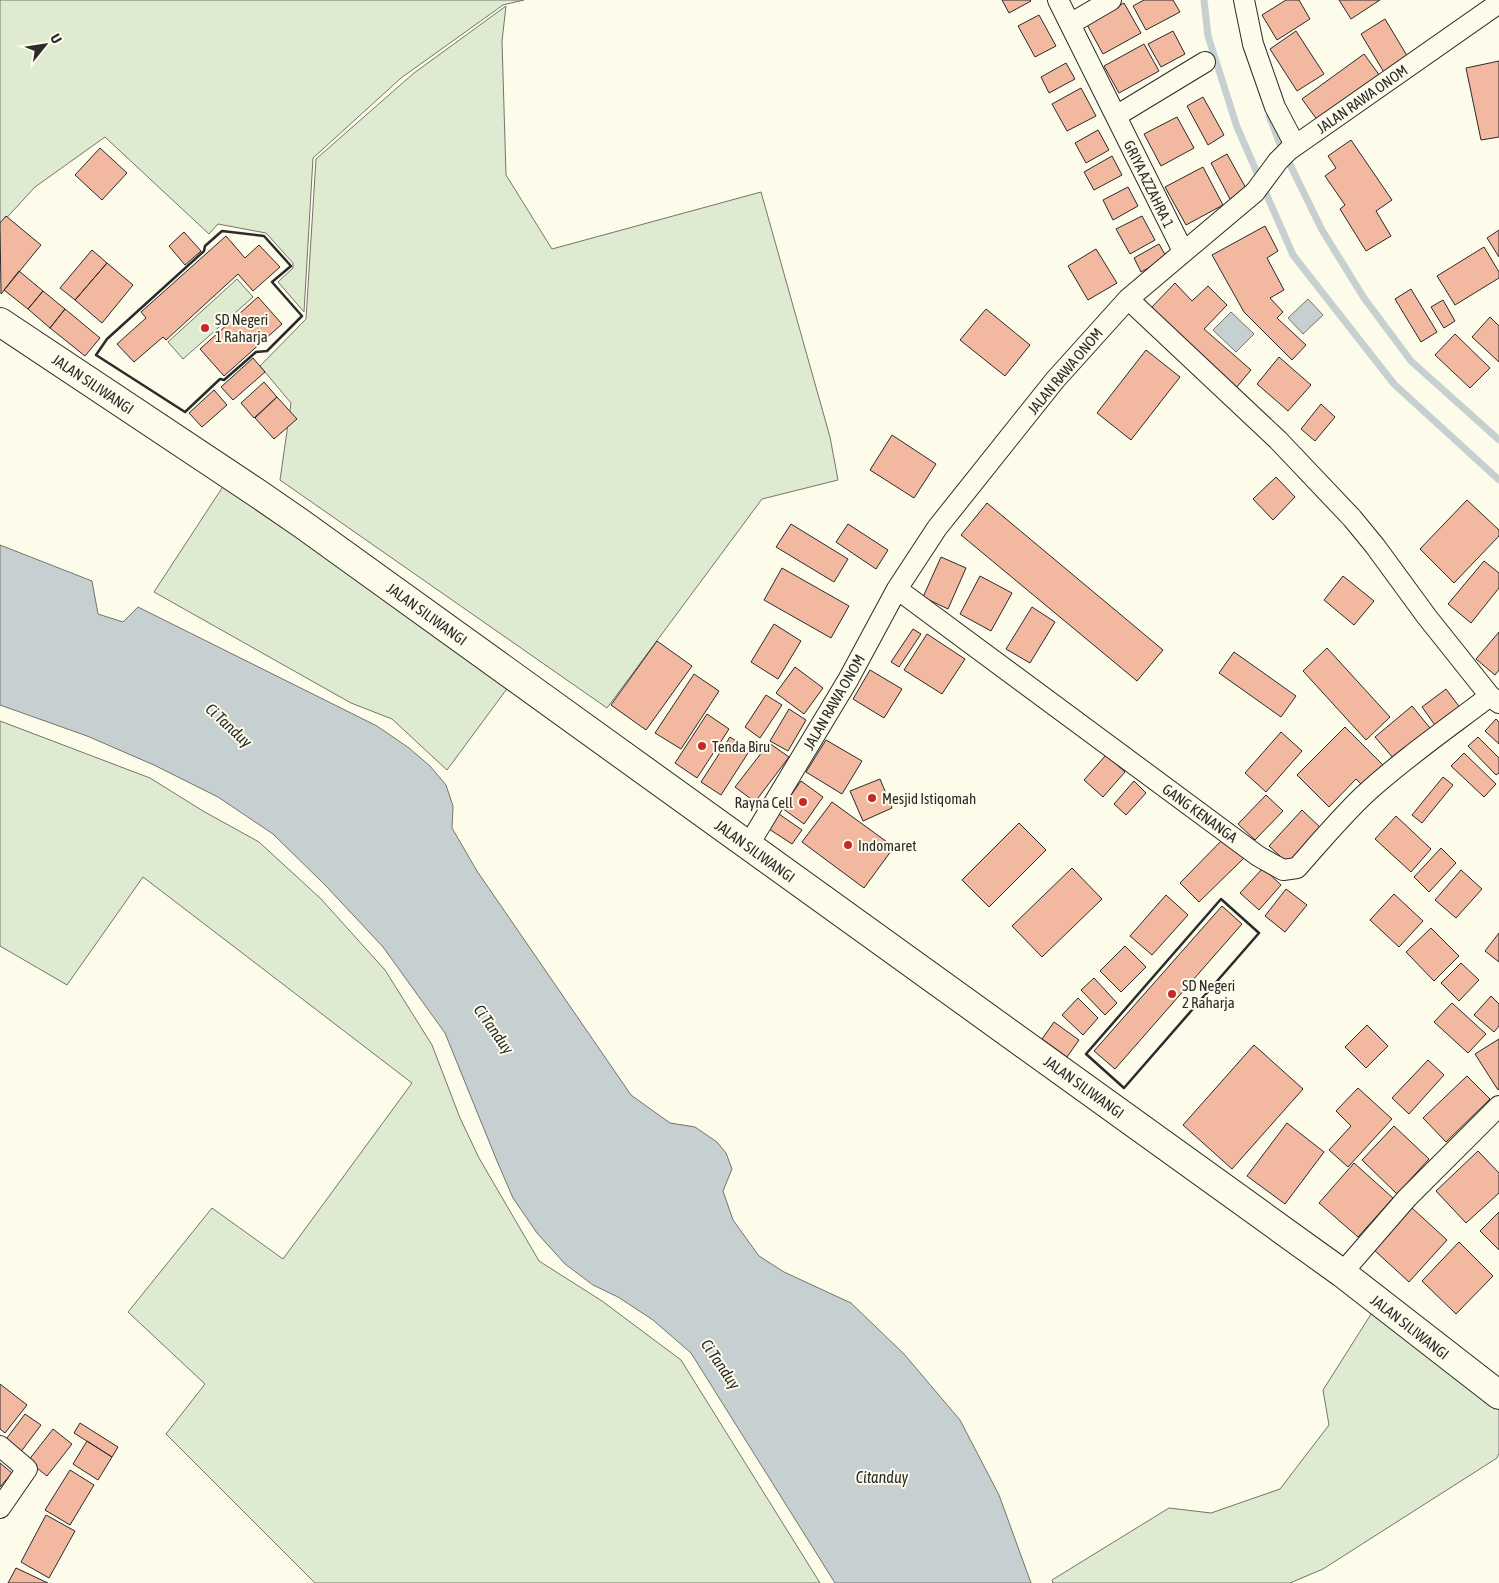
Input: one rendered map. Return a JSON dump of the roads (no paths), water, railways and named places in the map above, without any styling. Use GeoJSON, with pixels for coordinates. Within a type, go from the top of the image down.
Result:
{"type":"FeatureCollection","features":[{"type":"Feature","properties":{"kind":"highway","name":"JALAN SILIWANGI"},"geometry":{"type":"LineString","coordinates":[[0,322],[257,492],[1342,1273],[1499,1396]]}},
{"type":"Feature","properties":{"kind":"street","name":"GRIYA AZZAHRA 1"},"geometry":{"type":"LineString","coordinates":[[1058,0],[1183,251]]}},
{"type":"Feature","properties":{"kind":"street"},"geometry":{"type":"LineString","coordinates":[[1070,24],[1111,0]]}},
{"type":"Feature","properties":{"kind":"street"},"geometry":{"type":"LineString","coordinates":[[1244,0],[1253,44],[1276,107],[1287,152]]}},
{"type":"Feature","properties":{"kind":"street","name":"JALAN RAWA ONOM"},"geometry":{"type":"LineString","coordinates":[[748,846],[848,680],[898,589],[937,528],[1055,380],[1128,299],[1260,185],[1287,152],[1499,2]]}},
{"type":"Feature","properties":{"kind":"street"},"geometry":{"type":"LineString","coordinates":[[1116,116],[1205,62]]}},
{"type":"Feature","properties":{"kind":"street"},"geometry":{"type":"LineString","coordinates":[[1128,299],[1278,440],[1352,518],[1427,617],[1495,699]]}},
{"type":"Feature","properties":{"kind":"street","name":"GANG KENANGA"},"geometry":{"type":"LineString","coordinates":[[898,589],[1258,856],[1283,870],[1297,868],[1339,819],[1389,773],[1495,699]]}},
{"type":"Feature","properties":{"kind":"street"},"geometry":{"type":"LineString","coordinates":[[1342,1273],[1408,1198],[1499,1106]]}},
{"type":"Feature","properties":{"kind":"street"},"geometry":{"type":"LineString","coordinates":[[0,1446],[27,1469],[0,1508]]}},
{"type":"Feature","properties":{"kind":"water"},"geometry":{"type":"Polygon","coordinates":[[[1308,299],[1323,315],[1303,334],[1288,318],[1308,299]]]}},
{"type":"Feature","properties":{"kind":"water"},"geometry":{"type":"Polygon","coordinates":[[[1231,312],[1254,334],[1236,352],[1213,330],[1231,312]]]}},
{"type":"Feature","properties":{"kind":"water","name":"Citanduy"},"geometry":{"type":"Polygon","coordinates":[[[0,545],[92,581],[98,614],[123,622],[138,607],[377,726],[409,748],[430,766],[446,785],[453,806],[452,828],[477,871],[631,1095],[670,1123],[695,1127],[717,1142],[726,1153],[732,1169],[723,1191],[733,1220],[759,1256],[784,1272],[851,1303],[904,1354],[960,1420],[999,1495],[1031,1583],[835,1583],[691,1353],[653,1320],[618,1297],[593,1285],[565,1264],[537,1233],[513,1198],[445,1033],[383,947],[326,886],[273,834],[218,797],[154,765],[87,736],[0,705],[0,545]]]}},
{"type":"Feature","properties":{"kind":"waterway"},"geometry":{"type":"LineString","coordinates":[[1204,0],[1208,36],[1237,127],[1293,255],[1394,384],[1499,480]]}},
{"type":"Feature","properties":{"kind":"waterway"},"geometry":{"type":"LineString","coordinates":[[1269,115],[1279,142],[1322,230],[1364,298],[1411,361],[1499,440]]}},
{"type":"Feature","properties":{"kind":"place","name":"SD Negeri 1 Raharja"},"geometry":{"type":"Point","coordinates":[205,328]}},
{"type":"Feature","properties":{"kind":"place","name":"Tenda Biru"},"geometry":{"type":"Point","coordinates":[702,746]}},
{"type":"Feature","properties":{"kind":"place","name":"Mesjid Istiqomah"},"geometry":{"type":"Point","coordinates":[872,798]}},
{"type":"Feature","properties":{"kind":"place","name":"Rayna Cell"},"geometry":{"type":"Point","coordinates":[803,802]}},
{"type":"Feature","properties":{"kind":"place","name":"Indomaret"},"geometry":{"type":"Point","coordinates":[848,845]}},
{"type":"Feature","properties":{"kind":"place","name":"SD Negeri 2 Raharja"},"geometry":{"type":"Point","coordinates":[1172,994]}},
{"type":"Feature","properties":{"kind":"water label","name":"Ci Tanduy"},"geometry":{"type":"Point","coordinates":[229,725]}},
{"type":"Feature","properties":{"kind":"water label","name":"Ci Tanduy"},"geometry":{"type":"Point","coordinates":[494,1029]}},
{"type":"Feature","properties":{"kind":"water label","name":"Ci Tanduy"},"geometry":{"type":"Point","coordinates":[721,1364]}}]}
